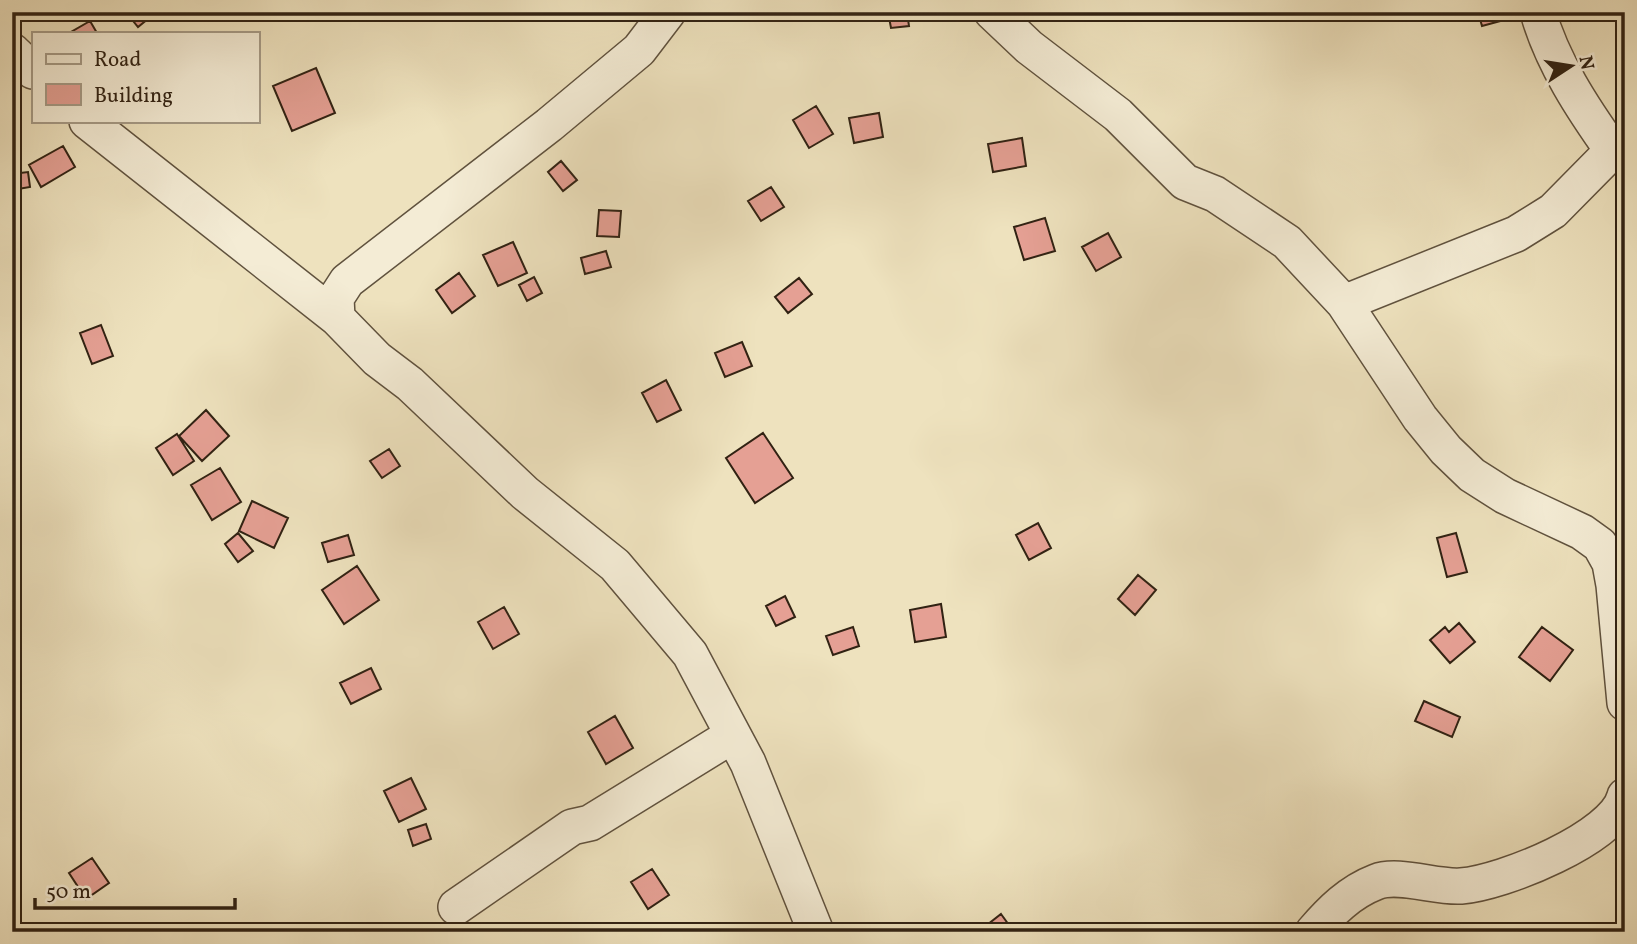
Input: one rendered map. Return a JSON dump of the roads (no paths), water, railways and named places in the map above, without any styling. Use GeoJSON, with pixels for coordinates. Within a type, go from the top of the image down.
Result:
{"type":"FeatureCollection","features":[{"type":"Feature","properties":{"kind":"street"},"geometry":{"type":"LineString","coordinates":[[337,318],[336,298],[347,281],[549,125],[639,50],[668,12]]}},
{"type":"Feature","properties":{"kind":"street"},"geometry":{"type":"LineString","coordinates":[[992,12],[1029,47],[1118,115],[1185,182],[1215,194],[1287,242],[1344,303],[1420,418],[1472,475],[1505,496],[1551,515],[1600,545],[1610,563],[1614,585],[1625,703]]}},
{"type":"Feature","properties":{"kind":"street"},"geometry":{"type":"LineString","coordinates":[[1344,303],[1516,234],[1553,211],[1619,145],[1571,86],[1544,31],[1538,12]]}},
{"type":"Feature","properties":{"kind":"street"},"geometry":{"type":"LineString","coordinates":[[12,51],[32,70]]}},
{"type":"Feature","properties":{"kind":"street"},"geometry":{"type":"LineString","coordinates":[[88,122],[337,318],[377,359],[410,384],[525,493],[615,565],[690,654],[748,763],[816,932]]}},
{"type":"Feature","properties":{"kind":"street"},"geometry":{"type":"LineString","coordinates":[[456,907],[572,827],[590,823],[733,735]]}},
{"type":"Feature","properties":{"kind":"street"},"geometry":{"type":"LineString","coordinates":[[1313,932],[1347,897],[1379,881],[1460,886],[1494,881],[1584,840],[1608,824],[1625,796]]}}]}
